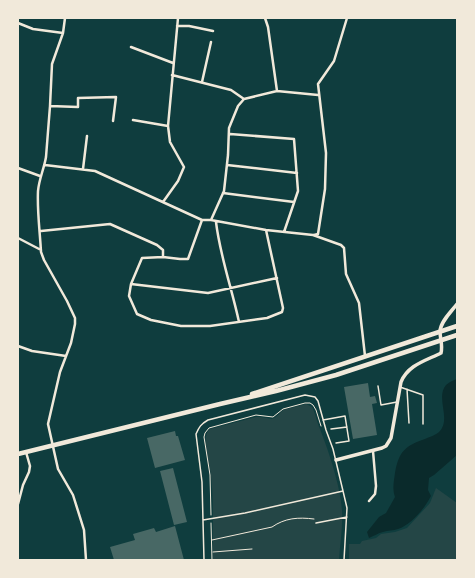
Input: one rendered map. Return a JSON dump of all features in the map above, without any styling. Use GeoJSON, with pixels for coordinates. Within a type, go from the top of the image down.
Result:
{"type":"FeatureCollection","features":[{"type":"Feature","properties":{"kind":"highway"},"geometry":{"type":"LineString","coordinates":[[220,404],[457,326]]}},
{"type":"Feature","properties":{"kind":"highway"},"geometry":{"type":"LineString","coordinates":[[18,454],[276,391],[457,336]]}},
{"type":"Feature","properties":{"kind":"street"},"geometry":{"type":"LineString","coordinates":[[65,18],[63,33],[52,64],[45,165],[40,176],[38,200],[41,250],[44,260],[67,300],[75,318],[71,343],[57,381],[48,424],[58,469],[74,494],[84,530],[86,560]]}},
{"type":"Feature","properties":{"kind":"street"},"geometry":{"type":"LineString","coordinates":[[163,202],[178,181],[184,167],[170,142],[168,126],[178,18]]}},
{"type":"Feature","properties":{"kind":"street"},"geometry":{"type":"LineString","coordinates":[[265,18],[268,28],[277,91]]}},
{"type":"Feature","properties":{"kind":"street"},"geometry":{"type":"LineString","coordinates":[[313,235],[318,234],[325,189],[326,153],[318,95],[318,84],[334,61],[348,18]]}},
{"type":"Feature","properties":{"kind":"street"},"geometry":{"type":"LineString","coordinates":[[18,23],[33,29],[63,33]]}},
{"type":"Feature","properties":{"kind":"street"},"geometry":{"type":"LineString","coordinates":[[177,26],[189,26],[213,31]]}},
{"type":"Feature","properties":{"kind":"street"},"geometry":{"type":"LineString","coordinates":[[202,82],[211,42]]}},
{"type":"Feature","properties":{"kind":"street"},"geometry":{"type":"LineString","coordinates":[[131,47],[173,63]]}},
{"type":"Feature","properties":{"kind":"street"},"geometry":{"type":"LineString","coordinates":[[172,75],[231,90],[244,99]]}},
{"type":"Feature","properties":{"kind":"street"},"geometry":{"type":"LineString","coordinates":[[211,220],[223,193],[230,134],[229,128],[238,106],[244,99],[277,91],[318,95]]}},
{"type":"Feature","properties":{"kind":"street"},"geometry":{"type":"LineString","coordinates":[[50,106],[78,107],[78,98],[116,97],[113,121]]}},
{"type":"Feature","properties":{"kind":"street"},"geometry":{"type":"LineString","coordinates":[[133,120],[168,126]]}},
{"type":"Feature","properties":{"kind":"street"},"geometry":{"type":"LineString","coordinates":[[230,134],[294,139],[298,191],[284,232]]}},
{"type":"Feature","properties":{"kind":"street"},"geometry":{"type":"LineString","coordinates":[[83,169],[87,136]]}},
{"type":"Feature","properties":{"kind":"street"},"geometry":{"type":"LineString","coordinates":[[45,165],[95,171],[202,220],[211,220],[266,230],[313,235],[341,245],[344,248],[346,274],[358,303],[365,356]]}},
{"type":"Feature","properties":{"kind":"street"},"geometry":{"type":"LineString","coordinates":[[227,165],[297,173]]}},
{"type":"Feature","properties":{"kind":"street"},"geometry":{"type":"LineString","coordinates":[[18,168],[40,176]]}},
{"type":"Feature","properties":{"kind":"street"},"geometry":{"type":"LineString","coordinates":[[223,193],[294,202]]}},
{"type":"Feature","properties":{"kind":"street"},"geometry":{"type":"LineString","coordinates":[[202,220],[188,259],[163,257],[142,258],[131,284],[129,296],[137,314],[151,320],[181,326],[210,326],[267,318],[282,312],[283,308],[266,230]]}},
{"type":"Feature","properties":{"kind":"street"},"geometry":{"type":"LineString","coordinates":[[216,222],[218,243],[232,288],[239,322]]}},
{"type":"Feature","properties":{"kind":"street"},"geometry":{"type":"LineString","coordinates":[[41,231],[110,224],[157,246],[163,250],[163,257]]}},
{"type":"Feature","properties":{"kind":"street"},"geometry":{"type":"LineString","coordinates":[[18,238],[41,250]]}},
{"type":"Feature","properties":{"kind":"street"},"geometry":{"type":"LineString","coordinates":[[131,284],[208,293],[277,278]]}},
{"type":"Feature","properties":{"kind":"street"},"geometry":{"type":"LineString","coordinates":[[336,460],[382,448],[389,442],[400,387],[404,375],[408,370],[441,353],[443,346],[440,331],[442,323],[457,304]]}},
{"type":"Feature","properties":{"kind":"street"},"geometry":{"type":"LineString","coordinates":[[18,346],[32,352],[66,356]]}},
{"type":"Feature","properties":{"kind":"street"},"geometry":{"type":"LineString","coordinates":[[369,501],[375,494],[376,486],[373,451]]}},
{"type":"Feature","properties":{"kind":"street"},"geometry":{"type":"LineString","coordinates":[[18,504],[30,466],[26,452]]}},
{"type":"Feature","properties":{"kind":"lane"},"geometry":{"type":"LineString","coordinates":[[378,386],[381,405],[397,402]]}},
{"type":"Feature","properties":{"kind":"lane"},"geometry":{"type":"LineString","coordinates":[[400,387],[423,395],[423,424]]}},
{"type":"Feature","properties":{"kind":"lane"},"geometry":{"type":"LineString","coordinates":[[407,389],[409,423]]}},
{"type":"Feature","properties":{"kind":"lane"},"geometry":{"type":"LineString","coordinates":[[204,560],[201,468],[196,434],[201,423],[305,394],[315,397],[318,401],[336,460],[347,508],[344,560]]}},
{"type":"Feature","properties":{"kind":"lane"},"geometry":{"type":"LineString","coordinates":[[323,420],[345,416],[349,441],[336,443]]}},
{"type":"Feature","properties":{"kind":"lane"},"geometry":{"type":"LineString","coordinates":[[331,429],[347,427]]}},
{"type":"Feature","properties":{"kind":"lane"},"geometry":{"type":"LineString","coordinates":[[203,520],[245,513],[343,491]]}},
{"type":"Feature","properties":{"kind":"lane"},"geometry":{"type":"LineString","coordinates":[[316,523],[347,517]]}},
{"type":"Feature","properties":{"kind":"path"},"geometry":{"type":"LineString","coordinates":[[212,560],[210,475],[204,437],[209,428],[256,415],[274,417],[283,409],[310,403],[313,405],[322,429]]}},
{"type":"Feature","properties":{"kind":"path"},"geometry":{"type":"LineString","coordinates":[[212,540],[272,527],[278,523],[294,518],[314,519]]}},
{"type":"Feature","properties":{"kind":"path"},"geometry":{"type":"LineString","coordinates":[[212,552],[252,549]]}},
{"type":"Feature","properties":{"kind":"shaded area"},"geometry":{"type":"Polygon","coordinates":[[[457,379],[457,455],[429,478],[428,490],[431,496],[413,520],[403,527],[381,532],[369,538],[367,532],[379,517],[386,513],[395,497],[393,488],[394,479],[401,454],[412,444],[434,435],[443,427],[443,390],[447,384],[457,379]]]}},
{"type":"Feature","properties":{"kind":"shaded area"},"geometry":{"type":"Polygon","coordinates":[[[306,404],[312,407],[314,411],[339,489],[342,510],[342,529],[339,560],[213,560],[212,481],[206,448],[207,432],[210,429],[256,417],[272,419],[283,410],[306,404]]]}},
{"type":"Feature","properties":{"kind":"shaded area"},"geometry":{"type":"Polygon","coordinates":[[[436,488],[457,503],[457,560],[349,560],[349,544],[360,544],[362,541],[376,538],[381,534],[407,528],[430,503],[436,488]]]}},
{"type":"Feature","properties":{"kind":"building"},"geometry":{"type":"Polygon","coordinates":[[[368,383],[370,397],[375,396],[377,403],[372,404],[377,435],[353,439],[344,387],[368,383]]]}},
{"type":"Feature","properties":{"kind":"building"},"geometry":{"type":"Polygon","coordinates":[[[175,431],[176,436],[178,436],[185,460],[155,468],[147,438],[175,431]]]}},
{"type":"Feature","properties":{"kind":"building"},"geometry":{"type":"Polygon","coordinates":[[[173,468],[187,522],[174,525],[160,471],[173,468]]]}},
{"type":"Feature","properties":{"kind":"building"},"geometry":{"type":"Polygon","coordinates":[[[175,526],[184,560],[114,560],[110,547],[135,540],[133,534],[154,528],[156,532],[175,526]]]}}]}
